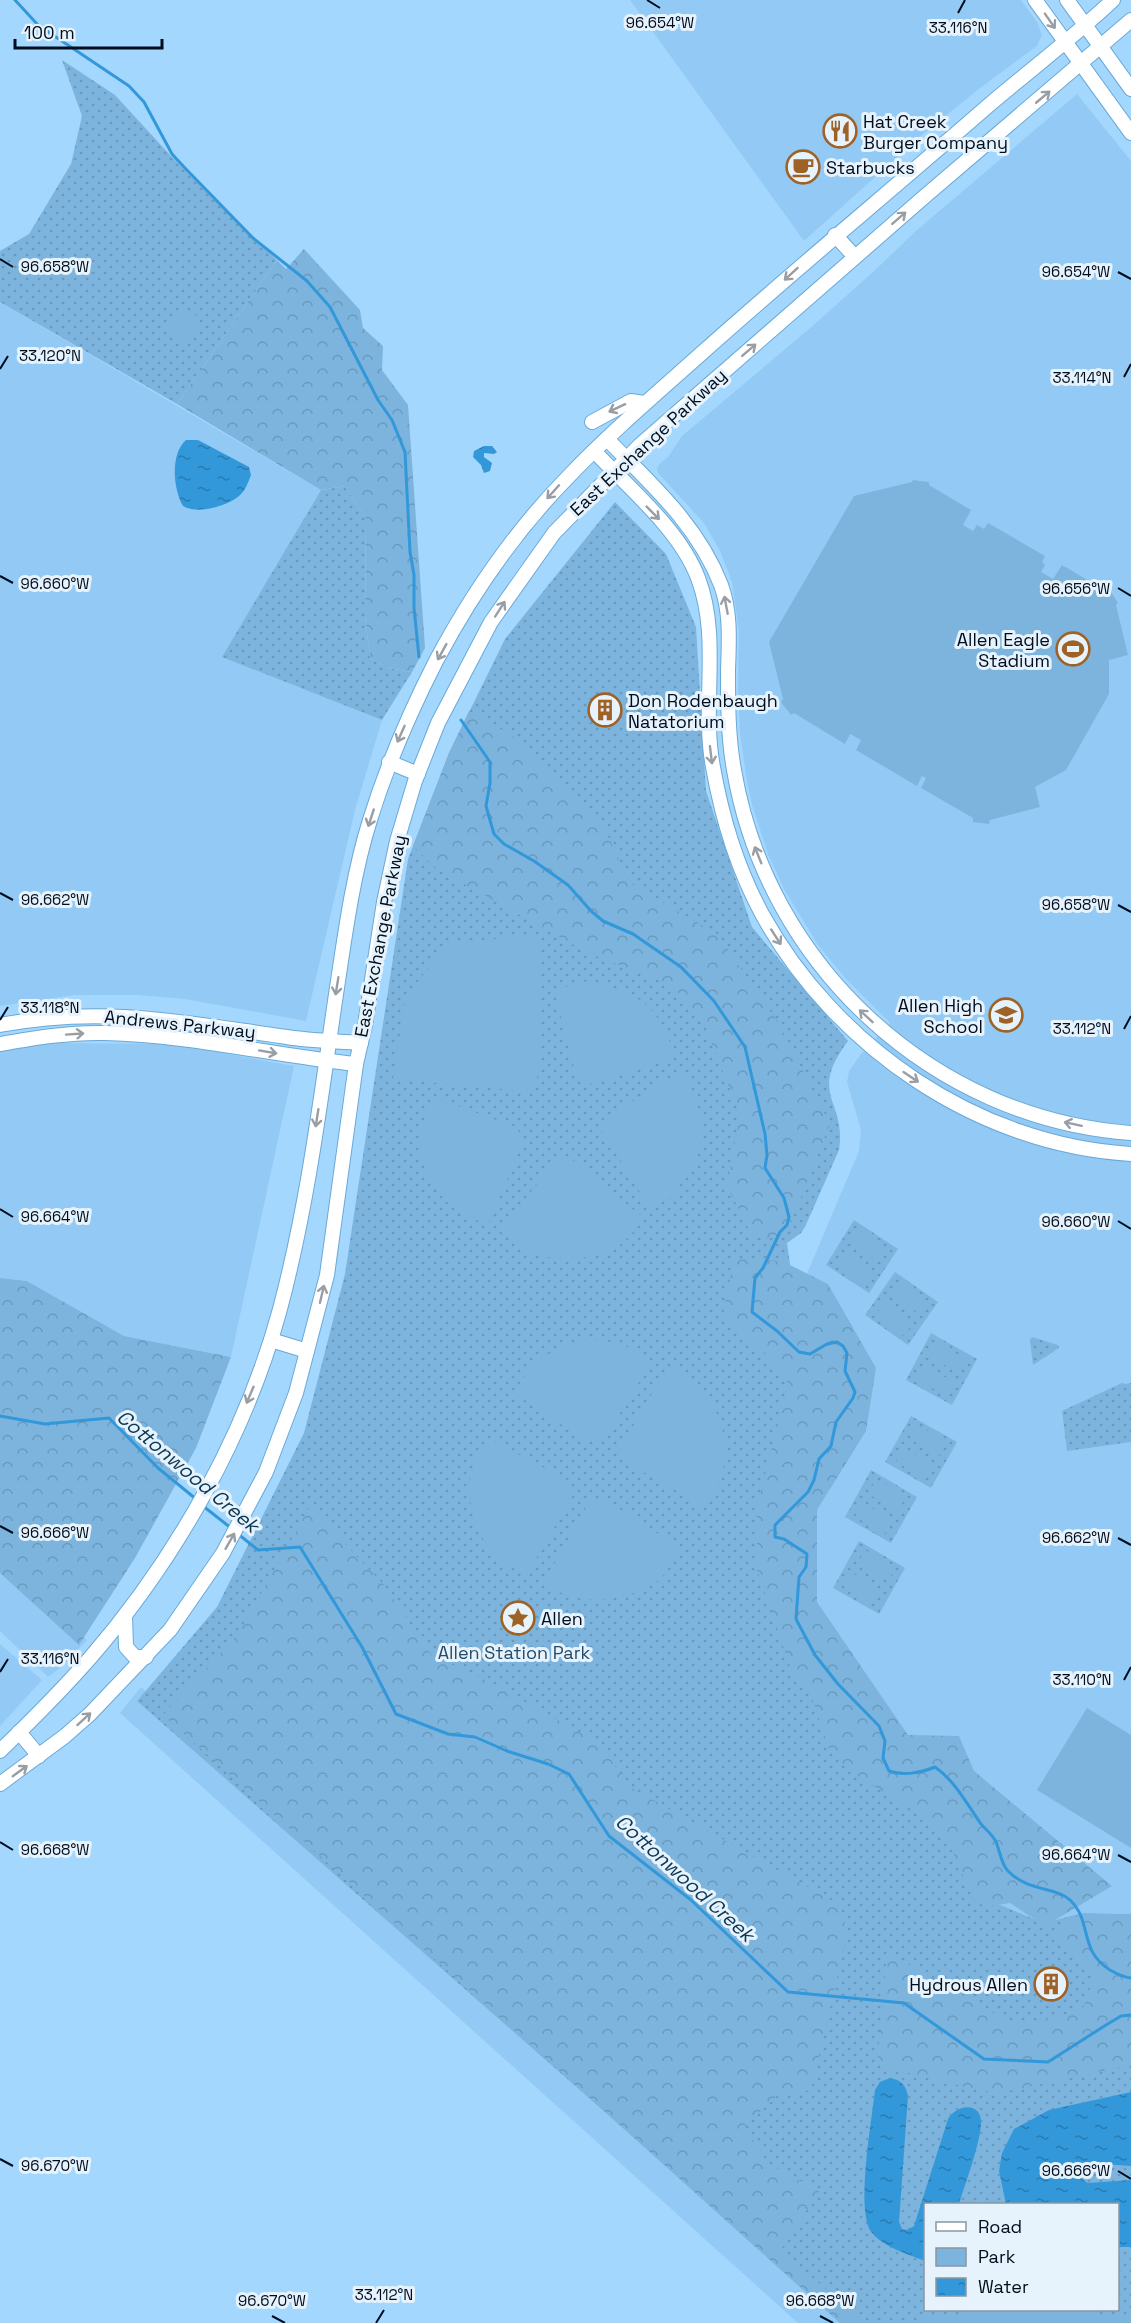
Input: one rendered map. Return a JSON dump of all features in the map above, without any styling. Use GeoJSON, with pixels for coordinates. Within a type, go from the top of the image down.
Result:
{"type":"FeatureCollection","features":[{"type":"Feature","properties":{"kind":"main road"},"geometry":{"type":"LineString","coordinates":[[1035,0],[1131,133]]}},
{"type":"Feature","properties":{"kind":"main road"},"geometry":{"type":"LineString","coordinates":[[1067,0],[1131,89]]}},
{"type":"Feature","properties":{"kind":"main road","name":"East Exchange Parkway"},"geometry":{"type":"LineString","coordinates":[[0,1751],[90,1658],[124,1616],[158,1568],[193,1511],[224,1453],[271,1340],[298,1227],[345,933],[368,825],[389,762],[439,656],[470,603],[522,530],[566,478],[644,403],[835,236],[1113,0]]}},
{"type":"Feature","properties":{"kind":"main road","name":"East Exchange Parkway"},"geometry":{"type":"LineString","coordinates":[[0,1784],[39,1756],[90,1714],[170,1630],[234,1533],[266,1472],[296,1393],[327,1275],[356,1064],[389,871],[405,810],[451,695],[491,622],[554,533],[626,458],[1131,20]]}},
{"type":"Feature","properties":{"kind":"main road"},"geometry":{"type":"LineString","coordinates":[[835,236],[855,257]]}},
{"type":"Feature","properties":{"kind":"main road"},"geometry":{"type":"LineString","coordinates":[[592,422],[601,415],[631,401],[644,403]]}},
{"type":"Feature","properties":{"kind":"main road"},"geometry":{"type":"LineString","coordinates":[[607,439],[682,518],[706,554],[725,600],[729,650],[731,747],[739,798],[747,825],[780,904],[801,940],[824,971],[854,1005],[885,1034],[920,1060],[966,1086],[1047,1118],[1131,1133]]}},
{"type":"Feature","properties":{"kind":"main road"},"geometry":{"type":"LineString","coordinates":[[594,451],[672,533],[688,556],[704,596],[709,650],[709,737],[714,775],[727,830],[741,869],[761,913],[794,964],[817,993],[872,1048],[910,1076],[949,1100],[994,1121],[1038,1136],[1088,1148],[1131,1154]]}},
{"type":"Feature","properties":{"kind":"main road"},"geometry":{"type":"LineString","coordinates":[[709,650],[729,650]]}},
{"type":"Feature","properties":{"kind":"main road"},"geometry":{"type":"LineString","coordinates":[[389,762],[418,774]]}},
{"type":"Feature","properties":{"kind":"main road"},"geometry":{"type":"LineString","coordinates":[[118,1034],[120,1016]]}},
{"type":"Feature","properties":{"kind":"main road","name":"Andrews Parkway"},"geometry":{"type":"LineString","coordinates":[[0,1026],[52,1017],[120,1016],[176,1020],[291,1038],[361,1043]]}},
{"type":"Feature","properties":{"kind":"main road","name":"Andrews Parkway"},"geometry":{"type":"LineString","coordinates":[[0,1044],[56,1035],[118,1034],[174,1037],[356,1064]]}},
{"type":"Feature","properties":{"kind":"main road"},"geometry":{"type":"LineString","coordinates":[[271,1340],[308,1351]]}},
{"type":"Feature","properties":{"kind":"main road"},"geometry":{"type":"LineString","coordinates":[[124,1616],[126,1647],[135,1657],[146,1657]]}},
{"type":"Feature","properties":{"kind":"main road"},"geometry":{"type":"LineString","coordinates":[[19,1732],[39,1756]]}},
{"type":"Feature","properties":{"kind":"shaded area"},"geometry":{"type":"Polygon","coordinates":[[[630,0],[1021,0],[1037,22],[1042,35],[1037,46],[922,135],[804,241],[630,0]]]}},
{"type":"Feature","properties":{"kind":"shaded area","name":"Allen High School"},"geometry":{"type":"Polygon","coordinates":[[[1077,94],[1131,161],[1131,1914],[1082,1913],[1044,1923],[998,1904],[791,1589],[800,1290],[859,1151],[861,1130],[847,1082],[849,1071],[861,1054],[890,1023],[845,978],[818,945],[784,889],[768,854],[752,805],[740,733],[739,631],[732,582],[720,551],[704,523],[658,473],[657,469],[682,436],[809,329],[917,230],[1077,94]]]}},
{"type":"Feature","properties":{"kind":"shaded area"},"geometry":{"type":"Polygon","coordinates":[[[0,302],[321,490],[223,657],[382,720],[355,810],[306,1021],[185,999],[137,995],[74,995],[0,1006],[0,302]]]}},
{"type":"Feature","properties":{"kind":"shaded area"},"geometry":{"type":"Polygon","coordinates":[[[57,1043],[173,1044],[294,1066],[231,1357],[124,1336],[27,1281],[0,1278],[0,1049],[57,1043]]]}},
{"type":"Feature","properties":{"kind":"shaded area"},"geometry":{"type":"Polygon","coordinates":[[[0,1563],[87,1640],[64,1665],[48,1677],[0,1631],[0,1563]]]}},
{"type":"Feature","properties":{"kind":"shaded area"},"geometry":{"type":"Polygon","coordinates":[[[0,1644],[42,1680],[0,1726],[0,1644]]]}},
{"type":"Feature","properties":{"kind":"shaded area"},"geometry":{"type":"Polygon","coordinates":[[[141,1687],[848,2323],[798,2323],[120,1713],[141,1687]]]}},
{"type":"Feature","properties":{"kind":"green space"},"geometry":{"type":"Polygon","coordinates":[[[62,60],[115,95],[170,155],[277,260],[177,404],[0,302],[0,251],[29,234],[71,164],[82,116],[62,60]]]}},
{"type":"Feature","properties":{"kind":"green space"},"geometry":{"type":"Polygon","coordinates":[[[304,249],[360,310],[363,328],[383,346],[382,370],[408,405],[425,648],[412,672],[388,668],[370,658],[365,615],[366,519],[345,486],[321,490],[177,404],[277,260],[286,269],[304,249]]]}},
{"type":"Feature","properties":{"kind":"green space"},"geometry":{"type":"Polygon","coordinates":[[[184,310],[195,315],[200,326],[195,337],[184,342],[173,337],[168,326],[173,315],[184,310]]]}},
{"type":"Feature","properties":{"kind":"green space","name":"Allen Eagle Stadium"},"geometry":{"type":"Polygon","coordinates":[[[913,480],[929,482],[929,485],[971,510],[963,525],[973,531],[977,525],[984,529],[988,523],[1045,556],[1042,562],[1045,565],[1041,572],[1053,579],[1062,565],[1106,591],[1109,589],[1118,603],[1116,605],[1128,655],[1109,660],[1109,694],[1066,770],[1035,787],[1040,807],[990,820],[989,824],[973,822],[973,818],[921,788],[926,778],[922,776],[917,786],[856,750],[861,740],[850,734],[845,744],[794,713],[791,715],[781,702],[783,699],[769,642],[854,496],[913,480]]]}},
{"type":"Feature","properties":{"kind":"green space"},"geometry":{"type":"Polygon","coordinates":[[[345,486],[366,519],[365,615],[370,658],[388,668],[412,672],[382,720],[222,657],[321,490],[345,486]]]}},
{"type":"Feature","properties":{"kind":"green space","name":"Allen Station Park"},"geometry":{"type":"Polygon","coordinates":[[[615,502],[666,554],[696,627],[706,791],[752,927],[848,1041],[836,1059],[830,1074],[829,1086],[838,1120],[839,1150],[805,1227],[801,1233],[787,1243],[808,1390],[791,1589],[998,1904],[1044,1923],[1082,1913],[1131,1914],[1131,2323],[845,2323],[137,1701],[217,1607],[304,1433],[345,1274],[408,859],[449,753],[505,639],[615,502]]]}},
{"type":"Feature","properties":{"kind":"green space"},"geometry":{"type":"Polygon","coordinates":[[[469,711],[511,735],[602,823],[630,883],[717,934],[778,1022],[830,1124],[785,1238],[753,1238],[727,1186],[740,1114],[702,1019],[671,985],[588,953],[437,869],[413,846],[449,753],[469,711]]]}},
{"type":"Feature","properties":{"kind":"green space"},"geometry":{"type":"Polygon","coordinates":[[[539,936],[539,1070],[535,1085],[524,1091],[393,1079],[406,995],[451,942],[539,936]]]}},
{"type":"Feature","properties":{"kind":"green space"},"geometry":{"type":"Polygon","coordinates":[[[587,981],[621,990],[645,1004],[662,1026],[675,1058],[586,1085],[577,1080],[554,990],[587,981]]]}},
{"type":"Feature","properties":{"kind":"green space"},"geometry":{"type":"Polygon","coordinates":[[[682,1070],[704,1123],[698,1155],[674,1195],[650,1209],[601,1129],[604,1119],[682,1070]]]}},
{"type":"Feature","properties":{"kind":"green space"},"geometry":{"type":"Polygon","coordinates":[[[432,1097],[516,1127],[524,1139],[488,1225],[462,1213],[451,1205],[431,1182],[423,1162],[420,1137],[432,1097]]]}},
{"type":"Feature","properties":{"kind":"green space"},"geometry":{"type":"Polygon","coordinates":[[[570,1158],[645,1219],[619,1246],[610,1251],[576,1258],[552,1258],[531,1253],[500,1231],[556,1160],[570,1158]]]}},
{"type":"Feature","properties":{"kind":"green space"},"geometry":{"type":"Polygon","coordinates":[[[854,1220],[898,1249],[869,1293],[826,1265],[854,1220]]]}},
{"type":"Feature","properties":{"kind":"green space"},"geometry":{"type":"Polygon","coordinates":[[[859,1230],[887,1248],[879,1262],[850,1243],[859,1230]]]}},
{"type":"Feature","properties":{"kind":"green space"},"geometry":{"type":"Polygon","coordinates":[[[845,1252],[873,1271],[864,1285],[836,1266],[845,1252]]]}},
{"type":"Feature","properties":{"kind":"green space"},"geometry":{"type":"Polygon","coordinates":[[[734,1259],[782,1261],[828,1284],[876,1368],[866,1431],[817,1510],[817,1602],[908,1735],[959,1736],[974,1771],[1112,1886],[1045,1926],[1010,1903],[985,1907],[973,1899],[953,1852],[930,1821],[851,1772],[829,1749],[811,1695],[795,1681],[757,1570],[757,1506],[788,1383],[767,1355],[722,1320],[734,1259]]]}},
{"type":"Feature","properties":{"kind":"green space"},"geometry":{"type":"Polygon","coordinates":[[[895,1272],[938,1302],[908,1345],[865,1315],[895,1272]]]}},
{"type":"Feature","properties":{"kind":"green space"},"geometry":{"type":"Polygon","coordinates":[[[0,1278],[27,1281],[124,1336],[231,1357],[196,1448],[135,1558],[79,1645],[0,1573],[0,1278]]]}},
{"type":"Feature","properties":{"kind":"green space"},"geometry":{"type":"Polygon","coordinates":[[[900,1281],[928,1301],[919,1314],[891,1294],[900,1281]]]}},
{"type":"Feature","properties":{"kind":"green space"},"geometry":{"type":"Polygon","coordinates":[[[884,1303],[913,1323],[904,1336],[875,1316],[884,1303]]]}},
{"type":"Feature","properties":{"kind":"green space"},"geometry":{"type":"Polygon","coordinates":[[[931,1333],[977,1359],[952,1405],[906,1380],[931,1333]]]}},
{"type":"Feature","properties":{"kind":"green space"},"geometry":{"type":"Polygon","coordinates":[[[1032,1337],[1058,1345],[1059,1348],[1033,1365],[1030,1340],[1032,1337]]]}},
{"type":"Feature","properties":{"kind":"green space"},"geometry":{"type":"Polygon","coordinates":[[[581,1340],[601,1340],[618,1344],[635,1350],[652,1361],[604,1440],[587,1442],[514,1393],[527,1373],[542,1359],[559,1348],[581,1340]]]}},
{"type":"Feature","properties":{"kind":"green space"},"geometry":{"type":"Polygon","coordinates":[[[937,1343],[967,1359],[959,1373],[929,1356],[937,1343]]]}},
{"type":"Feature","properties":{"kind":"green space"},"geometry":{"type":"Polygon","coordinates":[[[668,1366],[690,1378],[705,1394],[715,1409],[721,1425],[725,1458],[722,1475],[706,1508],[621,1459],[620,1448],[668,1366]]]}},
{"type":"Feature","properties":{"kind":"green space"},"geometry":{"type":"Polygon","coordinates":[[[924,1366],[954,1382],[947,1396],[917,1380],[924,1366]]]}},
{"type":"Feature","properties":{"kind":"green space"},"geometry":{"type":"Polygon","coordinates":[[[1122,1383],[1131,1383],[1131,1442],[1067,1451],[1062,1411],[1122,1383]]]}},
{"type":"Feature","properties":{"kind":"green space"},"geometry":{"type":"Polygon","coordinates":[[[911,1416],[957,1442],[931,1488],[885,1462],[911,1416]]]}},
{"type":"Feature","properties":{"kind":"green space"},"geometry":{"type":"Polygon","coordinates":[[[917,1425],[947,1441],[939,1456],[909,1439],[917,1425]]]}},
{"type":"Feature","properties":{"kind":"green space"},"geometry":{"type":"Polygon","coordinates":[[[487,1438],[569,1481],[573,1495],[526,1576],[492,1551],[480,1534],[472,1512],[470,1478],[487,1438]]]}},
{"type":"Feature","properties":{"kind":"green space"},"geometry":{"type":"Polygon","coordinates":[[[904,1448],[934,1465],[926,1479],[896,1462],[904,1448]]]}},
{"type":"Feature","properties":{"kind":"green space"},"geometry":{"type":"Polygon","coordinates":[[[871,1470],[917,1497],[891,1543],[845,1517],[871,1470]]]}},
{"type":"Feature","properties":{"kind":"green space"},"geometry":{"type":"Polygon","coordinates":[[[876,1479],[906,1496],[898,1511],[868,1494],[876,1479]]]}},
{"type":"Feature","properties":{"kind":"green space"},"geometry":{"type":"Polygon","coordinates":[[[605,1499],[681,1549],[666,1572],[660,1579],[644,1589],[616,1598],[594,1600],[573,1597],[543,1584],[589,1502],[605,1499]]]}},
{"type":"Feature","properties":{"kind":"green space"},"geometry":{"type":"Polygon","coordinates":[[[312,1503],[346,1545],[386,1587],[431,1655],[492,1683],[599,1743],[630,1787],[838,1904],[848,1930],[811,2090],[778,2095],[744,2127],[769,2164],[819,2191],[781,2250],[865,2323],[840,2323],[163,1715],[238,1634],[312,1503]]]}},
{"type":"Feature","properties":{"kind":"green space"},"geometry":{"type":"Polygon","coordinates":[[[863,1503],[893,1520],[885,1534],[855,1517],[863,1503]]]}},
{"type":"Feature","properties":{"kind":"green space"},"geometry":{"type":"Polygon","coordinates":[[[859,1541],[905,1568],[879,1614],[833,1588],[859,1541]]]}},
{"type":"Feature","properties":{"kind":"green space"},"geometry":{"type":"Polygon","coordinates":[[[865,1550],[896,1567],[888,1581],[857,1564],[865,1550]]]}},
{"type":"Feature","properties":{"kind":"green space"},"geometry":{"type":"Polygon","coordinates":[[[852,1573],[882,1590],[874,1604],[844,1587],[852,1573]]]}},
{"type":"Feature","properties":{"kind":"green space"},"geometry":{"type":"Polygon","coordinates":[[[1087,1708],[1131,1735],[1131,1848],[1037,1790],[1087,1708]]]}},
{"type":"Feature","properties":{"kind":"green space"},"geometry":{"type":"Polygon","coordinates":[[[1082,1913],[1131,1916],[1131,2065],[1004,2092],[981,2091],[877,2065],[887,1952],[1013,2024],[1062,2016],[1084,2006],[1094,1976],[1079,1959],[1054,1941],[1051,1934],[1082,1913]]]}},
{"type":"Feature","properties":{"kind":"green space"},"geometry":{"type":"Polygon","coordinates":[[[968,2311],[1093,2311],[1108,2317],[1131,2318],[1131,2323],[918,2323],[921,2318],[949,2317],[968,2311]]]}},
{"type":"Feature","properties":{"kind":"water"},"geometry":{"type":"Polygon","coordinates":[[[186,440],[198,440],[249,467],[251,475],[241,494],[234,500],[212,508],[196,510],[183,506],[175,481],[175,463],[177,454],[186,440]]]}},
{"type":"Feature","properties":{"kind":"water"},"geometry":{"type":"Polygon","coordinates":[[[484,446],[492,446],[497,452],[484,453],[484,457],[492,463],[490,471],[484,473],[481,465],[473,457],[474,451],[484,446]]]}},
{"type":"Feature","properties":{"kind":"water"},"geometry":{"type":"Polygon","coordinates":[[[890,2078],[897,2080],[906,2089],[908,2096],[899,2222],[902,2229],[907,2230],[914,2226],[948,2119],[957,2110],[968,2107],[977,2111],[980,2116],[978,2140],[959,2203],[924,2203],[924,2261],[883,2243],[872,2233],[867,2222],[865,2186],[868,2142],[875,2090],[880,2082],[890,2078]]]}},
{"type":"Feature","properties":{"kind":"water"},"geometry":{"type":"Polygon","coordinates":[[[1131,2092],[1131,2166],[1090,2163],[1080,2171],[1081,2178],[1088,2183],[1131,2180],[1131,2247],[1119,2247],[1119,2203],[1006,2203],[999,2171],[1002,2153],[1014,2129],[1049,2110],[1131,2092]]]}},
{"type":"Feature","properties":{"kind":"waterway"},"geometry":{"type":"LineString","coordinates":[[15,0],[38,25],[129,86],[144,102],[172,154],[253,238],[307,281],[330,307],[378,400],[392,420],[405,452],[410,552],[414,575],[414,608],[419,657]]}},
{"type":"Feature","properties":{"kind":"waterway"},"geometry":{"type":"LineString","coordinates":[[461,720],[490,762],[490,783],[486,806],[494,834],[504,844],[534,861],[568,885],[603,921],[633,934],[681,967],[714,1001],[745,1047],[765,1134],[767,1155],[765,1168],[784,1198],[789,1217],[787,1225],[780,1232],[763,1268],[755,1278],[752,1312],[799,1352],[810,1354],[827,1344],[837,1342],[843,1346],[847,1353],[845,1371],[855,1392],[836,1422],[831,1446],[819,1459],[814,1480],[808,1492],[775,1525],[775,1537],[784,1539],[807,1554],[806,1567],[799,1577],[796,1619],[815,1655],[838,1684],[879,1726],[885,1741],[883,1758],[889,1771],[912,1773],[935,1767],[955,1786],[981,1824],[995,1839],[1008,1871],[1032,1886],[1057,1893],[1070,1900],[1081,1917],[1093,1954],[1110,1970],[1131,1978]]}},
{"type":"Feature","properties":{"kind":"waterway","name":"Cottonwood Creek"},"geometry":{"type":"LineString","coordinates":[[0,1416],[45,1424],[109,1418],[158,1468],[196,1499]]}},
{"type":"Feature","properties":{"kind":"waterway","name":"Cottonwood Creek"},"geometry":{"type":"LineString","coordinates":[[203,1506],[231,1528]]}},
{"type":"Feature","properties":{"kind":"waterway","name":"Cottonwood Creek"},"geometry":{"type":"LineString","coordinates":[[238,1534],[258,1550],[300,1547],[362,1647],[396,1714],[448,1734],[475,1737],[569,1774],[609,1836],[691,1900],[788,1992],[904,2003],[984,2059],[1048,2062],[1121,2016],[1131,2015]]}},
{"type":"Feature","properties":{"kind":"place","name":"Hat Creek Burger Company"},"geometry":{"type":"Point","coordinates":[840,131]}},
{"type":"Feature","properties":{"kind":"place","name":"Starbucks"},"geometry":{"type":"Point","coordinates":[803,167]}},
{"type":"Feature","properties":{"kind":"place","name":"Allen Eagle Stadium"},"geometry":{"type":"Point","coordinates":[1073,649]}},
{"type":"Feature","properties":{"kind":"place","name":"Don Rodenbaugh Natatorium"},"geometry":{"type":"Point","coordinates":[605,710]}},
{"type":"Feature","properties":{"kind":"place","name":"Allen High School"},"geometry":{"type":"Point","coordinates":[1006,1015]}},
{"type":"Feature","properties":{"kind":"place","name":"Allen"},"geometry":{"type":"Point","coordinates":[518,1618]}},
{"type":"Feature","properties":{"kind":"place","name":"Hydrous Allen"},"geometry":{"type":"Point","coordinates":[1051,1984]}}]}
